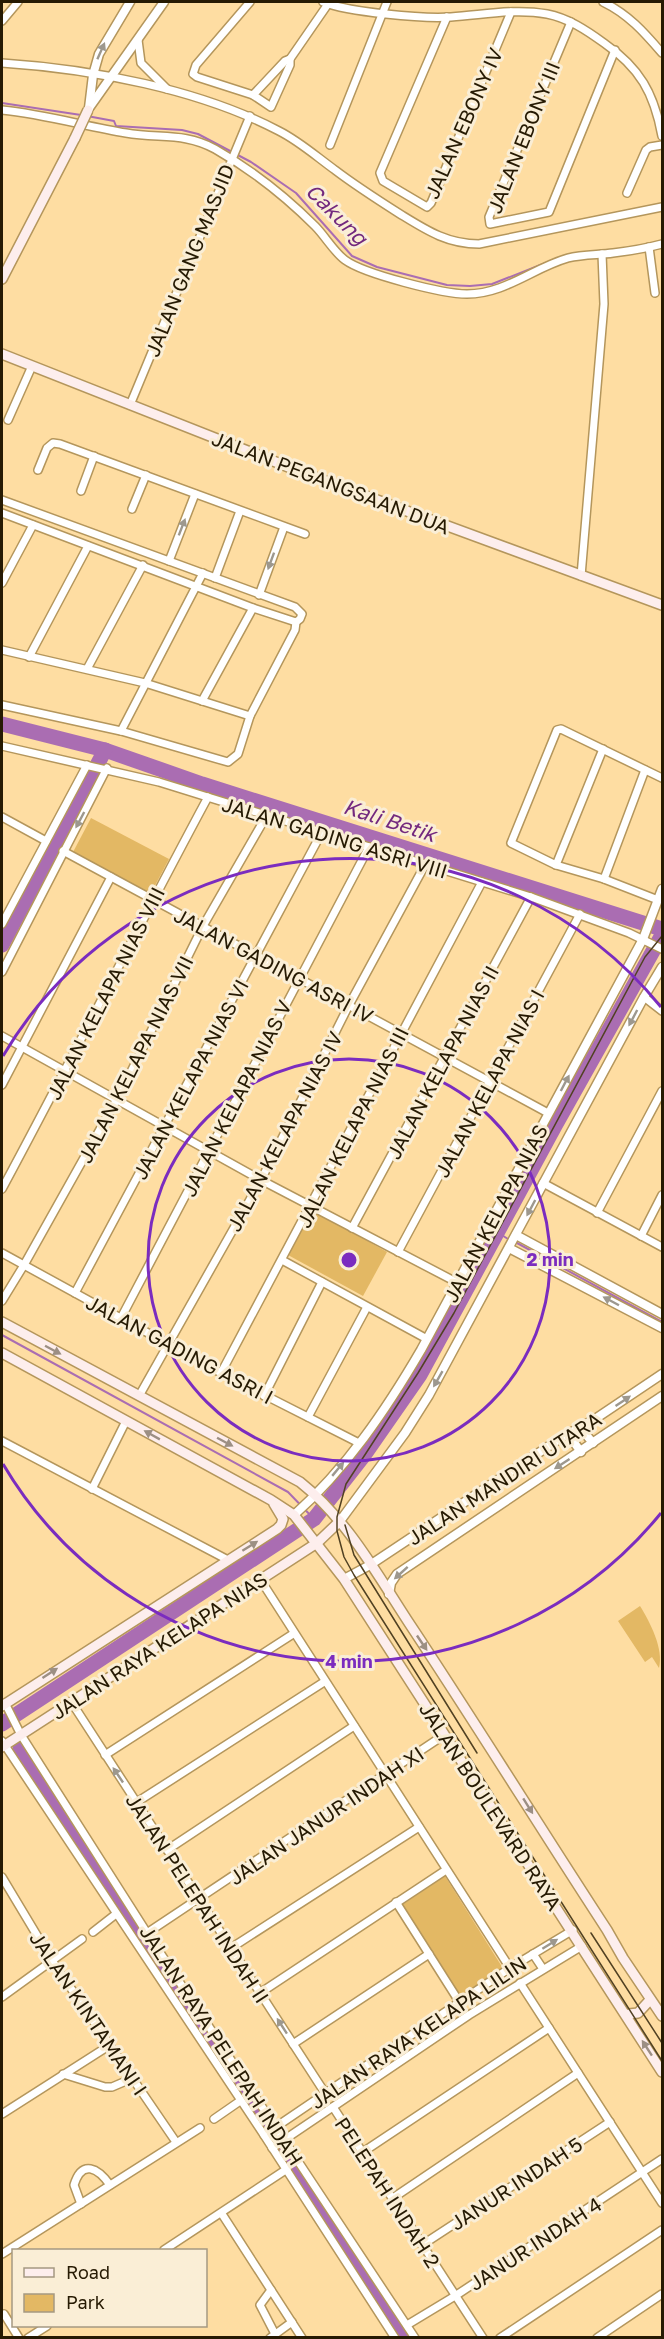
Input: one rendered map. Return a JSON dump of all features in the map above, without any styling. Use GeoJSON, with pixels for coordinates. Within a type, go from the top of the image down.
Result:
{"type":"FeatureCollection","features":[{"type":"Feature","properties":{"kind":"main road"},"geometry":{"type":"LineString","coordinates":[[2,279],[89,109]]}},
{"type":"Feature","properties":{"kind":"main road","name":"JALAN PEGANGSAAN DUA"},"geometry":{"type":"LineString","coordinates":[[2,354],[310,475],[663,605]]}},
{"type":"Feature","properties":{"kind":"main road","name":"JALAN BOULEVARD RAYA"},"geometry":{"type":"LineString","coordinates":[[2,1322],[300,1482],[318,1496],[340,1521],[471,1716],[623,1958],[660,2012]]}},
{"type":"Feature","properties":{"kind":"main road","name":"JALAN BOULEVARD RAYA"},"geometry":{"type":"LineString","coordinates":[[2,1353],[298,1517],[344,1579],[663,2072]]}},
{"type":"Feature","properties":{"kind":"main road","name":"JALAN RAYA KELAPA NIAS"},"geometry":{"type":"LineString","coordinates":[[5,1705],[281,1525],[283,1519],[271,1500]]}},
{"type":"Feature","properties":{"kind":"main road","name":"JALAN RAYA KELAPA NIAS"},"geometry":{"type":"LineString","coordinates":[[3,1744],[72,1703],[260,1579],[340,1521]]}},
{"type":"Feature","properties":{"kind":"main road"},"geometry":{"type":"LineString","coordinates":[[623,1958],[625,1967],[649,2001],[660,2012]]}},
{"type":"Feature","properties":{"kind":"main road"},"geometry":{"type":"LineString","coordinates":[[630,2019],[649,2001]]}},
{"type":"Feature","properties":{"kind":"street"},"geometry":{"type":"LineString","coordinates":[[2,21],[18,2]]}},
{"type":"Feature","properties":{"kind":"street"},"geometry":{"type":"LineString","coordinates":[[89,109],[93,75],[104,44],[130,2]]}},
{"type":"Feature","properties":{"kind":"street"},"geometry":{"type":"LineString","coordinates":[[89,109],[164,2]]}},
{"type":"Feature","properties":{"kind":"street"},"geometry":{"type":"LineString","coordinates":[[250,2],[194,70],[197,77],[253,95],[271,107],[290,65],[290,59],[326,2],[382,13],[447,17],[522,10],[571,22],[615,50],[632,65],[646,84],[663,136]]}},
{"type":"Feature","properties":{"kind":"street"},"geometry":{"type":"LineString","coordinates":[[330,145],[387,2]]}},
{"type":"Feature","properties":{"kind":"street"},"geometry":{"type":"LineString","coordinates":[[603,2],[621,10],[663,53]]}},
{"type":"Feature","properties":{"kind":"street"},"geometry":{"type":"LineString","coordinates":[[621,10],[625,2]]}},
{"type":"Feature","properties":{"kind":"street","name":"JALAN EBONY IV"},"geometry":{"type":"LineString","coordinates":[[447,17],[380,173],[383,181],[427,207],[431,203],[511,12]]}},
{"type":"Feature","properties":{"kind":"street","name":"JALAN EBONY III"},"geometry":{"type":"LineString","coordinates":[[571,22],[489,221],[490,224],[545,213],[550,209],[615,50]]}},
{"type":"Feature","properties":{"kind":"street"},"geometry":{"type":"LineString","coordinates":[[138,40],[141,63],[167,89]]}},
{"type":"Feature","properties":{"kind":"street"},"geometry":{"type":"LineString","coordinates":[[253,95],[285,61],[290,59]]}},
{"type":"Feature","properties":{"kind":"street"},"geometry":{"type":"LineString","coordinates":[[2,63],[40,65],[167,89],[193,95],[250,116],[282,132],[358,187],[429,232],[454,242],[479,244],[663,207]]}},
{"type":"Feature","properties":{"kind":"street"},"geometry":{"type":"LineString","coordinates":[[2,110],[128,134],[182,136],[206,145],[231,158],[276,189],[315,225],[345,260],[370,272],[428,288],[465,294],[485,292],[526,277],[542,267],[564,259],[663,244]]}},
{"type":"Feature","properties":{"kind":"street","name":"JALAN GANG MASJID"},"geometry":{"type":"LineString","coordinates":[[130,405],[250,116]]}},
{"type":"Feature","properties":{"kind":"street"},"geometry":{"type":"LineString","coordinates":[[627,193],[646,150],[663,145]]}},
{"type":"Feature","properties":{"kind":"street"},"geometry":{"type":"LineString","coordinates":[[649,247],[655,293]]}},
{"type":"Feature","properties":{"kind":"street"},"geometry":{"type":"LineString","coordinates":[[581,576],[604,304],[602,254]]}},
{"type":"Feature","properties":{"kind":"street"},"geometry":{"type":"LineString","coordinates":[[8,420],[32,366]]}},
{"type":"Feature","properties":{"kind":"street"},"geometry":{"type":"LineString","coordinates":[[38,470],[47,448],[53,443],[305,534]]}},
{"type":"Feature","properties":{"kind":"street"},"geometry":{"type":"LineString","coordinates":[[81,491],[94,456]]}},
{"type":"Feature","properties":{"kind":"street"},"geometry":{"type":"LineString","coordinates":[[132,509],[146,475]]}},
{"type":"Feature","properties":{"kind":"street"},"geometry":{"type":"LineString","coordinates":[[169,561],[195,494]]}},
{"type":"Feature","properties":{"kind":"street"},"geometry":{"type":"LineString","coordinates":[[2,500],[302,611],[300,619],[296,622],[295,630],[250,716],[238,754],[228,762],[121,731],[2,705]]}},
{"type":"Feature","properties":{"kind":"street"},"geometry":{"type":"LineString","coordinates":[[215,578],[240,511]]}},
{"type":"Feature","properties":{"kind":"street"},"geometry":{"type":"LineString","coordinates":[[2,513],[253,608],[296,622]]}},
{"type":"Feature","properties":{"kind":"street"},"geometry":{"type":"LineString","coordinates":[[2,584],[33,525]]}},
{"type":"Feature","properties":{"kind":"street"},"geometry":{"type":"LineString","coordinates":[[259,595],[284,526]]}},
{"type":"Feature","properties":{"kind":"street"},"geometry":{"type":"LineString","coordinates":[[29,657],[88,546]]}},
{"type":"Feature","properties":{"kind":"street"},"geometry":{"type":"LineString","coordinates":[[87,669],[142,565]]}},
{"type":"Feature","properties":{"kind":"street"},"geometry":{"type":"LineString","coordinates":[[121,731],[203,573]]}},
{"type":"Feature","properties":{"kind":"street"},"geometry":{"type":"LineString","coordinates":[[202,701],[253,608]]}},
{"type":"Feature","properties":{"kind":"street"},"geometry":{"type":"LineString","coordinates":[[2,650],[145,683],[250,716]]}},
{"type":"Feature","properties":{"kind":"street"},"geometry":{"type":"LineString","coordinates":[[658,900],[604,879],[556,865],[512,843],[557,730],[561,729],[663,778]]}},
{"type":"Feature","properties":{"kind":"street","name":"JALAN GADING ASRI VIII"},"geometry":{"type":"LineString","coordinates":[[2,746],[106,768],[267,815],[531,897],[645,937],[661,948]]}},
{"type":"Feature","properties":{"kind":"street"},"geometry":{"type":"LineString","coordinates":[[556,865],[603,749]]}},
{"type":"Feature","properties":{"kind":"street"},"geometry":{"type":"LineString","coordinates":[[2,924],[88,765]]}},
{"type":"Feature","properties":{"kind":"street"},"geometry":{"type":"LineString","coordinates":[[2,972],[106,768]]}},
{"type":"Feature","properties":{"kind":"street"},"geometry":{"type":"LineString","coordinates":[[604,879],[645,770]]}},
{"type":"Feature","properties":{"kind":"street","name":"JALAN KELAPA NIAS VIII"},"geometry":{"type":"LineString","coordinates":[[2,1189],[66,1072],[153,899],[208,797]]}},
{"type":"Feature","properties":{"kind":"street","name":"JALAN KELAPA NIAS VII"},"geometry":{"type":"LineString","coordinates":[[2,1301],[116,1100],[203,926],[267,815]]}},
{"type":"Feature","properties":{"kind":"street"},"geometry":{"type":"LineString","coordinates":[[2,817],[46,841]]}},
{"type":"Feature","properties":{"kind":"street","name":"JALAN KELAPA NIAS VI"},"geometry":{"type":"LineString","coordinates":[[75,1293],[322,832]]}},
{"type":"Feature","properties":{"kind":"street","name":"JALAN KELAPA NIAS V"},"geometry":{"type":"LineString","coordinates":[[121,1318],[369,847]]}},
{"type":"Feature","properties":{"kind":"street","name":"JALAN GADING ASRI IV"},"geometry":{"type":"LineString","coordinates":[[63,851],[548,1113]]}},
{"type":"Feature","properties":{"kind":"street","name":"JALAN KELAPA NIAS IV"},"geometry":{"type":"LineString","coordinates":[[139,1396],[261,1180],[349,1005],[425,864]]}},
{"type":"Feature","properties":{"kind":"street"},"geometry":{"type":"LineString","coordinates":[[2,1085],[111,876]]}},
{"type":"Feature","properties":{"kind":"street","name":"JALAN KELAPA NIAS III"},"geometry":{"type":"LineString","coordinates":[[221,1373],[482,882]]}},
{"type":"Feature","properties":{"kind":"street","name":"JALAN KELAPA NIAS"},"geometry":{"type":"LineString","coordinates":[[298,1517],[308,1502],[318,1496],[400,1386],[645,937],[663,889]]}},
{"type":"Feature","properties":{"kind":"street","name":"JALAN KELAPA NIAS II"},"geometry":{"type":"LineString","coordinates":[[352,1228],[531,897]]}},
{"type":"Feature","properties":{"kind":"street","name":"JALAN KELAPA NIAS I"},"geometry":{"type":"LineString","coordinates":[[398,1252],[580,914]]}},
{"type":"Feature","properties":{"kind":"street","name":"JALAN KELAPA NIAS"},"geometry":{"type":"LineString","coordinates":[[340,1521],[417,1415],[644,997],[663,967]]}},
{"type":"Feature","properties":{"kind":"street"},"geometry":{"type":"LineString","coordinates":[[644,997],[663,1011]]}},
{"type":"Feature","properties":{"kind":"street"},"geometry":{"type":"LineString","coordinates":[[2,1036],[165,1128],[458,1283]]}},
{"type":"Feature","properties":{"kind":"street"},"geometry":{"type":"LineString","coordinates":[[597,1213],[663,1091]]}},
{"type":"Feature","properties":{"kind":"street"},"geometry":{"type":"LineString","coordinates":[[543,1184],[663,1247]]}},
{"type":"Feature","properties":{"kind":"street"},"geometry":{"type":"LineString","coordinates":[[641,1236],[663,1195]]}},
{"type":"Feature","properties":{"kind":"street"},"geometry":{"type":"LineString","coordinates":[[516,1235],[663,1314]]}},
{"type":"Feature","properties":{"kind":"street"},"geometry":{"type":"LineString","coordinates":[[509,1248],[663,1328]]}},
{"type":"Feature","properties":{"kind":"street","name":"JALAN GADING ASRI I"},"geometry":{"type":"LineString","coordinates":[[2,1253],[264,1396],[359,1443]]}},
{"type":"Feature","properties":{"kind":"street"},"geometry":{"type":"LineString","coordinates":[[282,1260],[427,1339]]}},
{"type":"Feature","properties":{"kind":"street"},"geometry":{"type":"LineString","coordinates":[[264,1396],[321,1282]]}},
{"type":"Feature","properties":{"kind":"street"},"geometry":{"type":"LineString","coordinates":[[308,1417],[367,1306]]}},
{"type":"Feature","properties":{"kind":"street","name":"JALAN MANDIRI UTARA"},"geometry":{"type":"LineString","coordinates":[[344,1579],[370,1565],[663,1374]]}},
{"type":"Feature","properties":{"kind":"street","name":"JALAN MANDIRI UTARA"},"geometry":{"type":"LineString","coordinates":[[390,1594],[391,1583],[397,1574],[663,1396]]}},
{"type":"Feature","properties":{"kind":"street"},"geometry":{"type":"LineString","coordinates":[[92,1489],[126,1421]]}},
{"type":"Feature","properties":{"kind":"street"},"geometry":{"type":"LineString","coordinates":[[583,1426],[582,1430],[594,1443]]}},
{"type":"Feature","properties":{"kind":"street"},"geometry":{"type":"LineString","coordinates":[[568,1434],[581,1452]]}},
{"type":"Feature","properties":{"kind":"street"},"geometry":{"type":"LineString","coordinates":[[2,1441],[228,1560]]}},
{"type":"Feature","properties":{"kind":"street"},"geometry":{"type":"LineString","coordinates":[[260,1579],[293,1634],[510,1968]]}},
{"type":"Feature","properties":{"kind":"street"},"geometry":{"type":"LineString","coordinates":[[105,1755],[293,1634]]}},
{"type":"Feature","properties":{"kind":"street"},"geometry":{"type":"LineString","coordinates":[[137,1802],[324,1682]]}},
{"type":"Feature","properties":{"kind":"street","name":"JALAN PELEPAH INDAH II"},"geometry":{"type":"LineString","coordinates":[[72,1703],[325,2093]]}},
{"type":"Feature","properties":{"kind":"street","name":"JALAN RAYA PELEPAH INDAH"},"geometry":{"type":"LineString","coordinates":[[5,1705],[19,1733],[147,1933],[415,2337]]}},
{"type":"Feature","properties":{"kind":"street"},"geometry":{"type":"LineString","coordinates":[[167,1850],[354,1726]]}},
{"type":"Feature","properties":{"kind":"street","name":"JALAN JANUR INDAH XI"},"geometry":{"type":"LineString","coordinates":[[147,1933],[444,1735]]}},
{"type":"Feature","properties":{"kind":"street","name":"JALAN RAYA PELEPAH INDAH"},"geometry":{"type":"LineString","coordinates":[[3,1744],[240,2101],[274,2146],[285,2167],[395,2337]]}},
{"type":"Feature","properties":{"kind":"street"},"geometry":{"type":"LineString","coordinates":[[231,1948],[419,1827]]}},
{"type":"Feature","properties":{"kind":"street"},"geometry":{"type":"LineString","coordinates":[[260,1993],[447,1870]]}},
{"type":"Feature","properties":{"kind":"street","name":"JALAN KINTAMANI I"},"geometry":{"type":"LineString","coordinates":[[3,1881],[53,1962],[176,2142]]}},
{"type":"Feature","properties":{"kind":"street"},"geometry":{"type":"LineString","coordinates":[[396,1902],[460,2002]]}},
{"type":"Feature","properties":{"kind":"street"},"geometry":{"type":"LineString","coordinates":[[93,1932],[116,1914]]}},
{"type":"Feature","properties":{"kind":"street","name":"JALAN RAYA KELAPA LILIN"},"geometry":{"type":"LineString","coordinates":[[266,2135],[510,1968],[573,1930]]}},
{"type":"Feature","properties":{"kind":"street"},"geometry":{"type":"LineString","coordinates":[[2,1997],[82,1939]]}},
{"type":"Feature","properties":{"kind":"street","name":"JALAN RAYA KELAPA LILIN"},"geometry":{"type":"LineString","coordinates":[[274,2146],[469,2015],[582,1946]]}},
{"type":"Feature","properties":{"kind":"street"},"geometry":{"type":"LineString","coordinates":[[293,2044],[429,1954]]}},
{"type":"Feature","properties":{"kind":"street"},"geometry":{"type":"LineString","coordinates":[[533,1954],[543,1969]]}},
{"type":"Feature","properties":{"kind":"street"},"geometry":{"type":"LineString","coordinates":[[520,1983],[663,2203]]}},
{"type":"Feature","properties":{"kind":"street"},"geometry":{"type":"LineString","coordinates":[[363,2152],[549,2028]]}},
{"type":"Feature","properties":{"kind":"street"},"geometry":{"type":"LineString","coordinates":[[2,2114],[110,2045]]}},
{"type":"Feature","properties":{"kind":"street"},"geometry":{"type":"LineString","coordinates":[[393,2198],[578,2073]]}},
{"type":"Feature","properties":{"kind":"street"},"geometry":{"type":"LineString","coordinates":[[63,2074],[105,2087],[112,2087],[133,2078]]}},
{"type":"Feature","properties":{"kind":"street"},"geometry":{"type":"LineString","coordinates":[[214,2119],[240,2101]]}},
{"type":"Feature","properties":{"kind":"street","name":"PELEPAH INDAH 2"},"geometry":{"type":"LineString","coordinates":[[333,2107],[483,2337]]}},
{"type":"Feature","properties":{"kind":"street","name":"JANUR INDAH 5"},"geometry":{"type":"LineString","coordinates":[[422,2245],[610,2122]]}},
{"type":"Feature","properties":{"kind":"street"},"geometry":{"type":"LineString","coordinates":[[2,2254],[200,2128]]}},
{"type":"Feature","properties":{"kind":"street","name":"JANUR INDAH 4"},"geometry":{"type":"LineString","coordinates":[[407,2325],[663,2159]]}},
{"type":"Feature","properties":{"kind":"street"},"geometry":{"type":"LineString","coordinates":[[173,2248],[285,2167]]}},
{"type":"Feature","properties":{"kind":"street"},"geometry":{"type":"LineString","coordinates":[[81,2204],[74,2185],[83,2171],[89,2168],[98,2170],[110,2185]]}},
{"type":"Feature","properties":{"kind":"street"},"geometry":{"type":"LineString","coordinates":[[222,2214],[302,2337]]}},
{"type":"Feature","properties":{"kind":"street"},"geometry":{"type":"LineString","coordinates":[[501,2337],[663,2230]]}},
{"type":"Feature","properties":{"kind":"street"},"geometry":{"type":"LineString","coordinates":[[271,2290],[260,2305],[272,2336],[292,2322]]}},
{"type":"Feature","properties":{"kind":"street"},"geometry":{"type":"LineString","coordinates":[[597,2337],[663,2294]]}},
{"type":"Feature","properties":{"kind":"street"},"geometry":{"type":"LineString","coordinates":[[4,2314],[12,2326]]}},
{"type":"Feature","properties":{"kind":"street"},"geometry":{"type":"LineString","coordinates":[[28,2337],[44,2327]]}},
{"type":"Feature","properties":{"kind":"green space"},"geometry":{"type":"Polygon","coordinates":[[[91,818],[169,859],[150,895],[72,854],[91,818]]]}},
{"type":"Feature","properties":{"kind":"green space"},"geometry":{"type":"Polygon","coordinates":[[[313,1210],[387,1252],[363,1296],[288,1255],[313,1210]]]}},
{"type":"Feature","properties":{"kind":"green space"},"geometry":{"type":"Polygon","coordinates":[[[640,1606],[658,1644],[659,1668],[652,1657],[645,1662],[618,1621],[640,1606]]]}},
{"type":"Feature","properties":{"kind":"green space"},"geometry":{"type":"Polygon","coordinates":[[[445,1876],[504,1970],[460,2001],[400,1906],[445,1876]]]}},
{"type":"Feature","properties":{"kind":"waterway","name":"Cakung"},"geometry":{"type":"LineString","coordinates":[[2,103],[81,115]]}},
{"type":"Feature","properties":{"kind":"waterway","name":"Cakung"},"geometry":{"type":"LineString","coordinates":[[87,116],[114,121],[116,126],[182,130],[198,134],[251,162],[296,193],[352,256],[377,267],[447,285],[470,286],[492,284],[548,262]]}},
{"type":"Feature","properties":{"kind":"waterway","name":"Kali Betik"},"geometry":{"type":"LineString","coordinates":[[2,724],[105,750],[202,784],[662,929]]}},
{"type":"Feature","properties":{"kind":"waterway","name":"Kali Betik"},"geometry":{"type":"LineString","coordinates":[[2,945],[105,750]]}},
{"type":"Feature","properties":{"kind":"waterway"},"geometry":{"type":"LineString","coordinates":[[2,1724],[314,1519],[365,1454],[420,1375],[662,935]]}},
{"type":"Feature","properties":{"kind":"waterway"},"geometry":{"type":"LineString","coordinates":[[497,1232],[508,1239]]}},
{"type":"Feature","properties":{"kind":"waterway"},"geometry":{"type":"LineString","coordinates":[[517,1243],[662,1322]]}},
{"type":"Feature","properties":{"kind":"waterway"},"geometry":{"type":"LineString","coordinates":[[2,1335],[288,1492],[314,1519]]}},
{"type":"Feature","properties":{"kind":"waterway"},"geometry":{"type":"LineString","coordinates":[[20,1749],[403,2338]]}},
{"type":"Feature","properties":{"kind":"tram line"},"geometry":{"type":"LineString","coordinates":[[662,936],[645,957],[454,1313],[346,1484],[337,1517],[337,1531],[344,1557],[354,1575],[662,2061]]}},
{"type":"Feature","properties":{"kind":"tram line"},"geometry":{"type":"LineString","coordinates":[[345,1525],[354,1555],[477,1753]]}},
{"type":"Feature","properties":{"kind":"tram line"},"geometry":{"type":"LineString","coordinates":[[591,1933],[662,2043]]}}]}
